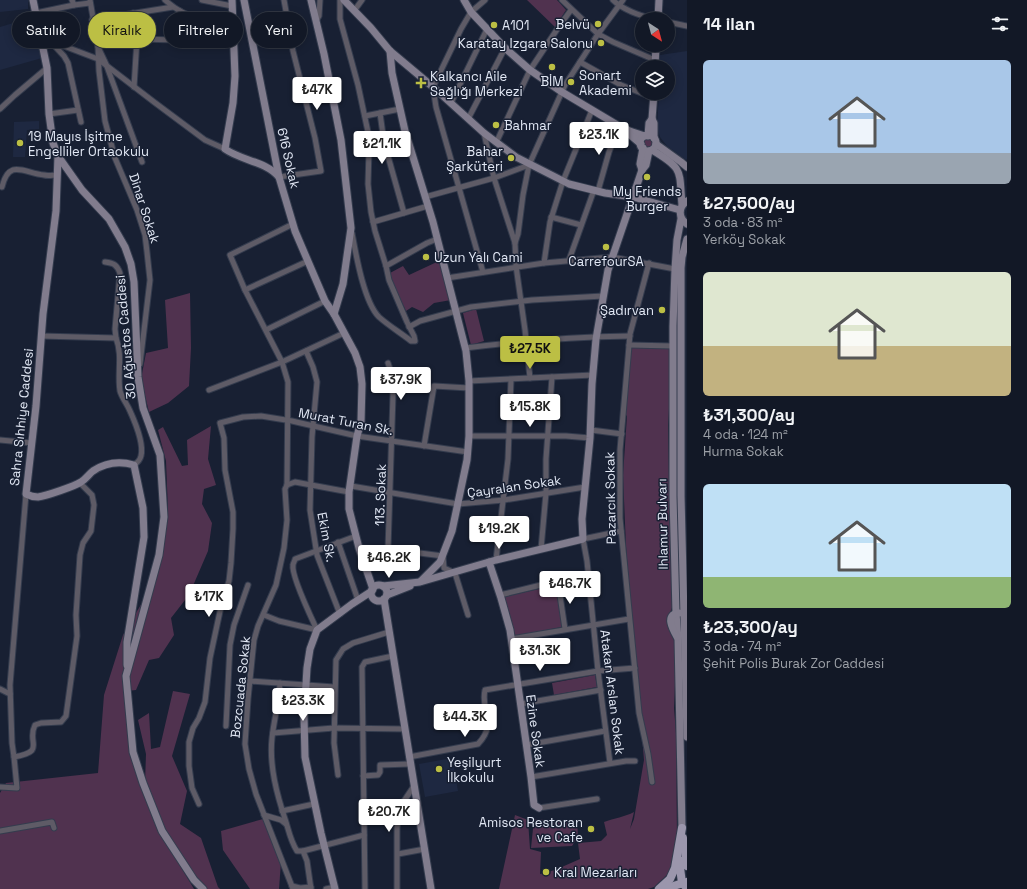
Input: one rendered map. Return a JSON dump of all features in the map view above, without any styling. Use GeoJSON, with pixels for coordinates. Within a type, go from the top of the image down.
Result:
{"type":"FeatureCollection","features":[{"type":"Feature","properties":{"kind":"main road"},"geometry":{"type":"LineString","coordinates":[[682,828],[687,866]]}},
{"type":"Feature","properties":{"kind":"main road"},"geometry":{"type":"LineString","coordinates":[[659,889],[670,879],[675,868],[682,828]]}},
{"type":"Feature","properties":{"kind":"main road"},"geometry":{"type":"LineString","coordinates":[[664,889],[683,885],[678,853]]}},
{"type":"Feature","properties":{"kind":"street","name":"30 Ağustos Caddesi"},"geometry":{"type":"LineString","coordinates":[[33,0],[36,12]]}},
{"type":"Feature","properties":{"kind":"street"},"geometry":{"type":"LineString","coordinates":[[156,39],[177,40],[180,11],[172,7],[165,0]]}},
{"type":"Feature","properties":{"kind":"street"},"geometry":{"type":"LineString","coordinates":[[202,0],[232,3]]}},
{"type":"Feature","properties":{"kind":"street","name":"616 Sokak"},"geometry":{"type":"LineString","coordinates":[[244,0],[279,177],[293,224],[325,301],[334,314],[355,353],[360,367],[362,384],[361,422],[357,436],[349,509],[359,548],[379,593],[389,629],[431,889]]}},
{"type":"Feature","properties":{"kind":"street"},"geometry":{"type":"LineString","coordinates":[[70,48],[98,58],[205,140],[225,149],[232,154],[266,167],[274,171],[279,177],[321,171],[315,138],[293,51],[284,0]]}},
{"type":"Feature","properties":{"kind":"street"},"geometry":{"type":"LineString","coordinates":[[311,0],[326,61],[341,140],[351,228],[362,280],[368,298],[379,316],[411,341],[415,341],[389,280],[373,222],[368,184],[369,150],[365,116],[340,19],[340,0]]}},
{"type":"Feature","properties":{"kind":"street"},"geometry":{"type":"LineString","coordinates":[[316,21],[319,16],[320,0]]}},
{"type":"Feature","properties":{"kind":"street"},"geometry":{"type":"LineString","coordinates":[[344,0],[371,28],[390,51],[433,86],[484,134],[516,158],[575,186],[596,191],[683,205]]}},
{"type":"Feature","properties":{"kind":"street"},"geometry":{"type":"LineString","coordinates":[[354,11],[362,0]]}},
{"type":"Feature","properties":{"kind":"street"},"geometry":{"type":"LineString","coordinates":[[464,0],[471,12],[505,48],[530,70],[562,92],[627,130],[629,134],[648,143],[687,167]]}},
{"type":"Feature","properties":{"kind":"street"},"geometry":{"type":"LineString","coordinates":[[483,272],[436,107],[433,86],[471,12],[485,0]]}},
{"type":"Feature","properties":{"kind":"street"},"geometry":{"type":"LineString","coordinates":[[562,0],[598,34],[647,60]]}},
{"type":"Feature","properties":{"kind":"street"},"geometry":{"type":"LineString","coordinates":[[613,0],[619,6],[635,13]]}},
{"type":"Feature","properties":{"kind":"street"},"geometry":{"type":"LineString","coordinates":[[515,244],[518,234],[529,164],[562,92],[598,34],[623,0]]}},
{"type":"Feature","properties":{"kind":"street"},"geometry":{"type":"LineString","coordinates":[[658,12],[659,0]]}},
{"type":"Feature","properties":{"kind":"street"},"geometry":{"type":"LineString","coordinates":[[39,12],[73,2],[90,2],[91,12]]}},
{"type":"Feature","properties":{"kind":"street"},"geometry":{"type":"LineString","coordinates":[[140,12],[172,7]]}},
{"type":"Feature","properties":{"kind":"street"},"geometry":{"type":"LineString","coordinates":[[496,143],[530,70],[560,25],[572,10]]}},
{"type":"Feature","properties":{"kind":"street"},"geometry":{"type":"LineString","coordinates":[[675,23],[687,26]]}},
{"type":"Feature","properties":{"kind":"street"},"geometry":{"type":"LineString","coordinates":[[451,103],[488,29]]}},
{"type":"Feature","properties":{"kind":"street","name":"30 Ağustos Caddesi"},"geometry":{"type":"LineString","coordinates":[[46,48],[49,114],[53,143],[58,156],[82,190],[109,219],[125,247],[131,264],[134,282],[138,377],[143,408],[160,456],[164,517],[159,556],[126,676],[133,752],[143,783],[162,830],[194,880],[203,889]]}},
{"type":"Feature","properties":{"kind":"street"},"geometry":{"type":"LineString","coordinates":[[55,48],[64,56],[68,63],[81,122]]}},
{"type":"Feature","properties":{"kind":"street"},"geometry":{"type":"LineString","coordinates":[[98,48],[106,64],[142,162]]}},
{"type":"Feature","properties":{"kind":"street","name":"Dinar Sokak"},"geometry":{"type":"LineString","coordinates":[[98,48],[105,122],[115,158],[145,234],[150,280],[145,333],[138,377]]}},
{"type":"Feature","properties":{"kind":"street"},"geometry":{"type":"LineString","coordinates":[[134,87],[136,48]]}},
{"type":"Feature","properties":{"kind":"street"},"geometry":{"type":"LineString","coordinates":[[225,149],[233,103],[235,48]]}},
{"type":"Feature","properties":{"kind":"street"},"geometry":{"type":"LineString","coordinates":[[468,119],[505,48]]}},
{"type":"Feature","properties":{"kind":"street"},"geometry":{"type":"LineString","coordinates":[[390,51],[392,73],[405,131],[428,206],[465,348],[469,385],[468,452],[452,531],[440,562],[420,582]]}},
{"type":"Feature","properties":{"kind":"street"},"geometry":{"type":"LineString","coordinates":[[580,62],[621,85],[635,90]]}},
{"type":"Feature","properties":{"kind":"street"},"geometry":{"type":"LineString","coordinates":[[0,109],[47,68]]}},
{"type":"Feature","properties":{"kind":"street","name":"Atakan Arslan Sokak"},"geometry":{"type":"LineString","coordinates":[[610,763],[600,690],[582,519],[591,434],[596,337],[603,296],[612,257],[642,170],[640,164],[654,123],[652,119],[654,100]]}},
{"type":"Feature","properties":{"kind":"street"},"geometry":{"type":"LineString","coordinates":[[365,116],[400,109]]}},
{"type":"Feature","properties":{"kind":"street"},"geometry":{"type":"LineString","coordinates":[[49,114],[78,110]]}},
{"type":"Feature","properties":{"kind":"street"},"geometry":{"type":"LineString","coordinates":[[544,263],[551,217],[563,181],[592,110]]}},
{"type":"Feature","properties":{"kind":"street"},"geometry":{"type":"LineString","coordinates":[[380,113],[384,142],[404,213]]}},
{"type":"Feature","properties":{"kind":"street"},"geometry":{"type":"LineString","coordinates":[[569,260],[619,126]]}},
{"type":"Feature","properties":{"kind":"street"},"geometry":{"type":"LineString","coordinates":[[484,134],[494,178],[515,244],[516,266],[530,378]]}},
{"type":"Feature","properties":{"kind":"street","name":"Ihlamur Bulvarı"},"geometry":{"type":"LineString","coordinates":[[648,143],[672,163],[679,172],[684,221],[677,240],[673,346],[673,468],[682,828]]}},
{"type":"Feature","properties":{"kind":"street","name":"Sahra Sıhhiye Caddesi"},"geometry":{"type":"LineString","coordinates":[[58,156],[56,211],[41,336],[26,494],[31,496],[39,496],[80,483],[93,471],[113,463],[126,462],[134,465]]}},
{"type":"Feature","properties":{"kind":"street"},"geometry":{"type":"LineString","coordinates":[[425,198],[494,178],[529,164]]}},
{"type":"Feature","properties":{"kind":"street"},"geometry":{"type":"LineString","coordinates":[[2,187],[4,177],[9,171],[16,169],[45,175],[57,175]]}},
{"type":"Feature","properties":{"kind":"street"},"geometry":{"type":"LineString","coordinates":[[373,222],[428,206]]}},
{"type":"Feature","properties":{"kind":"street"},"geometry":{"type":"LineString","coordinates":[[551,217],[581,225]]}},
{"type":"Feature","properties":{"kind":"street","name":"Bozcuada Sokak"},"geometry":{"type":"LineString","coordinates":[[293,224],[230,256],[245,290],[282,362],[288,382],[286,489],[287,520],[284,548],[276,585],[258,626],[254,640],[245,744],[249,769],[256,794],[293,888]]}},
{"type":"Feature","properties":{"kind":"street"},"geometry":{"type":"LineString","coordinates":[[334,314],[343,284],[351,228]]}},
{"type":"Feature","properties":{"kind":"street"},"geometry":{"type":"LineString","coordinates":[[386,266],[437,239]]}},
{"type":"Feature","properties":{"kind":"street","name":"Ihlamur Bulvarı"},"geometry":{"type":"LineString","coordinates":[[687,239],[682,257],[681,268],[684,338],[684,443],[680,492],[685,558],[687,737]]}},
{"type":"Feature","properties":{"kind":"street"},"geometry":{"type":"LineString","coordinates":[[447,278],[516,266],[612,257],[675,269]]}},
{"type":"Feature","properties":{"kind":"street"},"geometry":{"type":"LineString","coordinates":[[245,290],[308,261]]}},
{"type":"Feature","properties":{"kind":"street"},"geometry":{"type":"LineString","coordinates":[[106,262],[115,264],[120,273],[115,329],[120,354],[120,391],[134,421],[140,440],[141,455],[139,462],[134,465],[143,508],[144,537],[127,642],[126,676]]}},
{"type":"Feature","properties":{"kind":"street","name":"Pazarcık Sokak"},"geometry":{"type":"LineString","coordinates":[[649,263],[630,336],[620,450],[621,531],[629,619],[639,713],[648,754],[652,782]]}},
{"type":"Feature","properties":{"kind":"street"},"geometry":{"type":"LineString","coordinates":[[409,327],[420,321],[471,307],[532,300],[603,296]]}},
{"type":"Feature","properties":{"kind":"street"},"geometry":{"type":"LineString","coordinates":[[266,330],[325,301]]}},
{"type":"Feature","properties":{"kind":"street"},"geometry":{"type":"LineString","coordinates":[[209,390],[282,362],[344,333]]}},
{"type":"Feature","properties":{"kind":"street"},"geometry":{"type":"LineString","coordinates":[[41,336],[116,338]]}},
{"type":"Feature","properties":{"kind":"street"},"geometry":{"type":"LineString","coordinates":[[465,348],[526,340],[630,336]]}},
{"type":"Feature","properties":{"kind":"street"},"geometry":{"type":"LineString","coordinates":[[629,345],[673,346]]}},
{"type":"Feature","properties":{"kind":"street","name":"Ekim Sk."},"geometry":{"type":"LineString","coordinates":[[306,351],[313,367],[316,382],[310,484],[310,510],[313,534],[317,551],[316,555],[340,614]]}},
{"type":"Feature","properties":{"kind":"street","name":"113. Sokak"},"geometry":{"type":"LineString","coordinates":[[388,363],[391,372],[393,395],[388,549]]}},
{"type":"Feature","properties":{"kind":"street"},"geometry":{"type":"LineString","coordinates":[[424,446],[434,386],[469,385],[530,378],[593,375]]}},
{"type":"Feature","properties":{"kind":"street"},"geometry":{"type":"LineString","coordinates":[[541,549],[546,493],[547,436],[552,377]]}},
{"type":"Feature","properties":{"kind":"street"},"geometry":{"type":"LineString","coordinates":[[492,561],[504,500],[510,436],[511,380]]}},
{"type":"Feature","properties":{"kind":"street","name":"Murat Turan Sk."},"geometry":{"type":"LineString","coordinates":[[199,804],[192,788],[189,766],[189,742],[193,728],[199,718],[205,702],[210,658],[222,602],[229,582],[233,529],[233,512],[225,470],[224,438],[220,423],[243,417],[261,416],[357,436],[468,452]]}},
{"type":"Feature","properties":{"kind":"street"},"geometry":{"type":"LineString","coordinates":[[469,436],[566,436],[622,434]]}},
{"type":"Feature","properties":{"kind":"street"},"geometry":{"type":"LineString","coordinates":[[0,440],[32,443]]}},
{"type":"Feature","properties":{"kind":"street","name":"Çayralan Sokak"},"geometry":{"type":"LineString","coordinates":[[287,484],[295,482],[391,493],[458,504],[504,500],[585,487]]}},
{"type":"Feature","properties":{"kind":"street"},"geometry":{"type":"LineString","coordinates":[[14,756],[28,754],[32,750],[34,747],[35,725],[41,723],[61,722],[66,716],[77,636],[76,615],[80,555],[83,543],[91,531],[94,505],[92,495],[80,483]]}},
{"type":"Feature","properties":{"kind":"street"},"geometry":{"type":"LineString","coordinates":[[0,787],[17,788],[12,743],[10,694],[11,663],[26,494]]}},
{"type":"Feature","properties":{"kind":"street"},"geometry":{"type":"LineString","coordinates":[[326,889],[335,888],[314,804],[305,757],[304,730],[307,668],[310,649],[318,630],[360,599],[455,573],[492,561],[621,531]]}},
{"type":"Feature","properties":{"kind":"street"},"geometry":{"type":"LineString","coordinates":[[318,630],[307,610],[293,566],[296,559],[356,536]]}},
{"type":"Feature","properties":{"kind":"street"},"geometry":{"type":"LineString","coordinates":[[338,542],[360,599]]}},
{"type":"Feature","properties":{"kind":"street"},"geometry":{"type":"LineString","coordinates":[[359,548],[388,549],[443,556]]}},
{"type":"Feature","properties":{"kind":"street"},"geometry":{"type":"LineString","coordinates":[[443,556],[444,568],[455,573],[468,615]]}},
{"type":"Feature","properties":{"kind":"street","name":"Ezine Sokak"},"geometry":{"type":"LineString","coordinates":[[492,561],[511,639],[534,805],[539,808]]}},
{"type":"Feature","properties":{"kind":"street"},"geometry":{"type":"LineString","coordinates":[[500,595],[541,585],[588,578]]}},
{"type":"Feature","properties":{"kind":"street"},"geometry":{"type":"LineString","coordinates":[[558,582],[565,629]]}},
{"type":"Feature","properties":{"kind":"street"},"geometry":{"type":"LineString","coordinates":[[226,726],[230,645],[234,625],[248,585]]}},
{"type":"Feature","properties":{"kind":"street"},"geometry":{"type":"LineString","coordinates":[[676,613],[686,613]]}},
{"type":"Feature","properties":{"kind":"street"},"geometry":{"type":"LineString","coordinates":[[264,615],[279,621],[318,630]]}},
{"type":"Feature","properties":{"kind":"street"},"geometry":{"type":"LineString","coordinates":[[511,639],[629,619]]}},
{"type":"Feature","properties":{"kind":"street"},"geometry":{"type":"LineString","coordinates":[[338,775],[334,743],[334,687],[336,660],[343,648],[389,629]]}},
{"type":"Feature","properties":{"kind":"street"},"geometry":{"type":"LineString","coordinates":[[364,889],[362,667],[365,662],[393,656]]}},
{"type":"Feature","properties":{"kind":"street"},"geometry":{"type":"LineString","coordinates":[[363,776],[378,775],[380,772],[380,765],[410,760],[478,744],[483,738],[489,723],[484,696],[485,690],[598,672],[634,668]]}},
{"type":"Feature","properties":{"kind":"street"},"geometry":{"type":"LineString","coordinates":[[250,681],[334,687]]}},
{"type":"Feature","properties":{"kind":"street"},"geometry":{"type":"LineString","coordinates":[[280,683],[273,733],[272,766],[276,790],[294,847],[297,851],[303,852],[364,835]]}},
{"type":"Feature","properties":{"kind":"street"},"geometry":{"type":"LineString","coordinates":[[0,689],[10,694]]}},
{"type":"Feature","properties":{"kind":"street"},"geometry":{"type":"LineString","coordinates":[[520,704],[600,690]]}},
{"type":"Feature","properties":{"kind":"street"},"geometry":{"type":"LineString","coordinates":[[273,733],[334,728],[405,729]]}},
{"type":"Feature","properties":{"kind":"street"},"geometry":{"type":"LineString","coordinates":[[526,744],[605,731]]}},
{"type":"Feature","properties":{"kind":"street"},"geometry":{"type":"LineString","coordinates":[[531,777],[610,763],[635,761]]}},
{"type":"Feature","properties":{"kind":"street"},"geometry":{"type":"LineString","coordinates":[[397,889],[398,814],[402,804],[414,786]]}},
{"type":"Feature","properties":{"kind":"street"},"geometry":{"type":"LineString","coordinates":[[539,808],[597,799]]}},
{"type":"Feature","properties":{"kind":"street"},"geometry":{"type":"LineString","coordinates":[[282,811],[314,804]]}},
{"type":"Feature","properties":{"kind":"street"},"geometry":{"type":"LineString","coordinates":[[264,815],[281,820],[286,825]]}},
{"type":"Feature","properties":{"kind":"street"},"geometry":{"type":"LineString","coordinates":[[0,831],[52,822],[54,828]]}},
{"type":"Feature","properties":{"kind":"street"},"geometry":{"type":"LineString","coordinates":[[398,854],[425,849]]}},
{"type":"Feature","properties":{"kind":"street"},"geometry":{"type":"LineString","coordinates":[[293,888],[311,888],[307,862],[303,852]]}},
{"type":"Feature","properties":{"kind":"street"},"geometry":{"type":"LineString","coordinates":[[194,880],[198,889]]}},
{"type":"Feature","properties":{"kind":"shaded area"},"geometry":{"type":"Polygon","coordinates":[[[0,0],[28,0],[28,9],[0,12],[0,0]]]}},
{"type":"Feature","properties":{"kind":"shaded area"},"geometry":{"type":"Polygon","coordinates":[[[527,0],[557,0],[566,10],[555,27],[527,0]]]}},
{"type":"Feature","properties":{"kind":"shaded area"},"geometry":{"type":"Polygon","coordinates":[[[12,23],[12,48],[39,48],[42,58],[0,70],[0,27],[12,23]]]}},
{"type":"Feature","properties":{"kind":"shaded area"},"geometry":{"type":"Polygon","coordinates":[[[687,51],[686,160],[667,146],[660,137],[657,126],[659,100],[675,100],[675,60],[660,60],[660,55],[687,51]]]}},
{"type":"Feature","properties":{"kind":"shaded area","name":"19 Mayıs İşitme Engelliler Ortaokulu"},"geometry":{"type":"Polygon","coordinates":[[[39,121],[39,129],[27,130],[25,157],[13,157],[14,122],[39,121]]]}},
{"type":"Feature","properties":{"kind":"shaded area"},"geometry":{"type":"Polygon","coordinates":[[[647,138],[651,138],[653,139],[653,147],[647,148],[644,145],[644,141],[647,138]]]}},
{"type":"Feature","properties":{"kind":"shaded area"},"geometry":{"type":"Polygon","coordinates":[[[439,261],[451,300],[434,303],[423,312],[412,307],[406,311],[391,280],[390,273],[403,266],[409,275],[439,261]]]}},
{"type":"Feature","properties":{"kind":"shaded area"},"geometry":{"type":"Polygon","coordinates":[[[190,293],[191,348],[189,386],[168,403],[149,412],[141,379],[146,353],[168,348],[165,300],[190,293]]]}},
{"type":"Feature","properties":{"kind":"shaded area"},"geometry":{"type":"Polygon","coordinates":[[[476,309],[484,341],[471,345],[463,313],[476,309]]]}},
{"type":"Feature","properties":{"kind":"shaded area"},"geometry":{"type":"Polygon","coordinates":[[[629,345],[673,346],[668,425],[673,605],[668,618],[675,642],[674,708],[676,733],[677,839],[670,872],[654,887],[648,889],[499,889],[515,815],[528,820],[530,849],[541,852],[540,874],[555,870],[580,859],[578,843],[601,841],[607,835],[604,822],[634,812],[630,829],[634,819],[644,760],[626,547],[623,475],[627,416],[625,414],[629,345]]]}},
{"type":"Feature","properties":{"kind":"shaded area"},"geometry":{"type":"Polygon","coordinates":[[[515,400],[544,401],[544,419],[515,419],[515,400]]]}},
{"type":"Feature","properties":{"kind":"shaded area"},"geometry":{"type":"Polygon","coordinates":[[[211,426],[208,459],[216,485],[204,489],[202,504],[212,523],[208,551],[189,595],[171,618],[174,635],[159,658],[149,660],[136,690],[127,691],[131,754],[161,834],[194,889],[0,889],[0,793],[6,783],[98,773],[104,695],[123,635],[156,579],[168,511],[166,461],[158,430],[163,427],[182,466],[188,465],[187,440],[211,426]]]}},
{"type":"Feature","properties":{"kind":"shaded area"},"geometry":{"type":"Polygon","coordinates":[[[556,585],[562,627],[514,636],[504,597],[556,585]]]}},
{"type":"Feature","properties":{"kind":"shaded area"},"geometry":{"type":"Polygon","coordinates":[[[595,675],[597,687],[554,695],[552,683],[595,675]]]}},
{"type":"Feature","properties":{"kind":"shaded area"},"geometry":{"type":"Polygon","coordinates":[[[173,691],[190,694],[172,756],[187,791],[180,824],[201,838],[220,889],[204,889],[165,830],[145,783],[146,754],[138,720],[149,713],[151,749],[160,747],[173,691]]]}},
{"type":"Feature","properties":{"kind":"shaded area"},"geometry":{"type":"Polygon","coordinates":[[[452,758],[458,791],[425,797],[419,764],[452,758]]]}},
{"type":"Feature","properties":{"kind":"shaded area"},"geometry":{"type":"Polygon","coordinates":[[[263,819],[281,862],[279,889],[250,889],[223,850],[221,831],[263,819]]]}},
{"type":"Feature","properties":{"kind":"shaded area"},"geometry":{"type":"Polygon","coordinates":[[[534,819],[554,821],[577,820],[578,837],[572,846],[531,848],[534,819]]]}},
{"type":"Feature","properties":{"kind":"place","name":"Belvü"},"geometry":{"type":"Point","coordinates":[598,24]}},
{"type":"Feature","properties":{"kind":"place","name":"A101"},"geometry":{"type":"Point","coordinates":[494,25]}},
{"type":"Feature","properties":{"kind":"place","name":"Karatay Izgara Salonu"},"geometry":{"type":"Point","coordinates":[601,43]}},
{"type":"Feature","properties":{"kind":"place","name":"BİM"},"geometry":{"type":"Point","coordinates":[552,67]}},
{"type":"Feature","properties":{"kind":"place","name":"Sonart Akademi"},"geometry":{"type":"Point","coordinates":[571,82]}},
{"type":"Feature","properties":{"kind":"place","name":"Kalkancı Aile Sağlığı Merkezi"},"geometry":{"type":"Point","coordinates":[421,83]}},
{"type":"Feature","properties":{"kind":"place","name":"Bahmar"},"geometry":{"type":"Point","coordinates":[496,125]}},
{"type":"Feature","properties":{"kind":"place","name":"19 Mayıs İşitme Engelliler Ortaokulu"},"geometry":{"type":"Point","coordinates":[20,143]}},
{"type":"Feature","properties":{"kind":"place","name":"Bahar Şarküteri"},"geometry":{"type":"Point","coordinates":[511,158]}},
{"type":"Feature","properties":{"kind":"place","name":"My Friends Burger"},"geometry":{"type":"Point","coordinates":[647,177]}},
{"type":"Feature","properties":{"kind":"place","name":"CarrefourSA"},"geometry":{"type":"Point","coordinates":[606,247]}},
{"type":"Feature","properties":{"kind":"place","name":"Uzun Yalı Cami"},"geometry":{"type":"Point","coordinates":[426,257]}},
{"type":"Feature","properties":{"kind":"place","name":"Şadırvan"},"geometry":{"type":"Point","coordinates":[662,310]}},
{"type":"Feature","properties":{"kind":"place","name":"Yeşilyurt İlkokulu"},"geometry":{"type":"Point","coordinates":[439,769]}},
{"type":"Feature","properties":{"kind":"place","name":"Amisos Restoran ve Cafe"},"geometry":{"type":"Point","coordinates":[591,829]}},
{"type":"Feature","properties":{"kind":"place","name":"Kral Mezarları"},"geometry":{"type":"Point","coordinates":[546,872]}}]}
